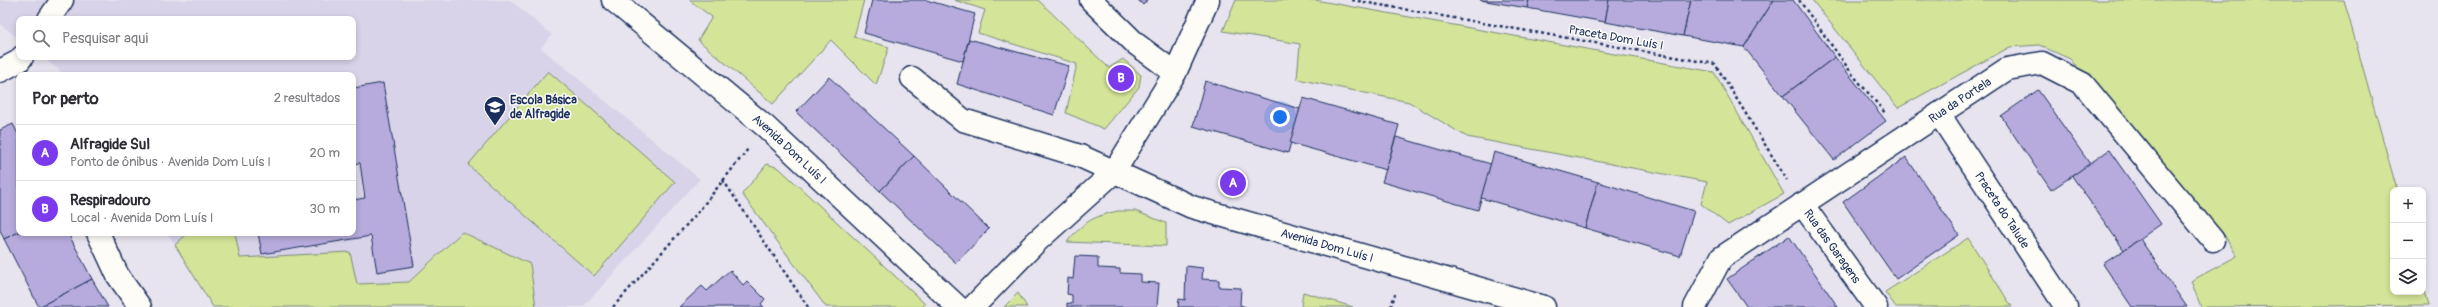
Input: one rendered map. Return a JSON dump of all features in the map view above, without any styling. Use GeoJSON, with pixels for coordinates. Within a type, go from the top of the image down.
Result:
{"type":"FeatureCollection","features":[{"type":"Feature","properties":{"kind":"street"},"geometry":{"type":"LineString","coordinates":[[51,16],[62,0]]}},
{"type":"Feature","properties":{"kind":"street","name":"Avenida Dom Luís I"},"geometry":{"type":"LineString","coordinates":[[613,0],[766,127],[958,307]]}},
{"type":"Feature","properties":{"kind":"street"},"geometry":{"type":"LineString","coordinates":[[1091,0],[1136,44],[1175,73]]}},
{"type":"Feature","properties":{"kind":"street"},"geometry":{"type":"LineString","coordinates":[[973,307],[1036,242],[1114,172],[1175,73],[1208,0]]}},
{"type":"Feature","properties":{"kind":"street","name":"Rua da Portela"},"geometry":{"type":"LineString","coordinates":[[1695,307],[1721,258],[2007,69],[2042,63],[2083,84],[2214,240]]}},
{"type":"Feature","properties":{"kind":"street"},"geometry":{"type":"LineString","coordinates":[[0,72],[22,64]]}},
{"type":"Feature","properties":{"kind":"street","name":"Avenida Dom Luís I"},"geometry":{"type":"LineString","coordinates":[[912,78],[963,120],[1080,156],[1192,207],[1544,307]]}},
{"type":"Feature","properties":{"kind":"street","name":"Praceta do Talude"},"geometry":{"type":"LineString","coordinates":[[1939,114],[2066,307]]}},
{"type":"Feature","properties":{"kind":"street","name":"Rua das Garagens"},"geometry":{"type":"LineString","coordinates":[[1802,204],[1876,307]]}},
{"type":"Feature","properties":{"kind":"street"},"geometry":{"type":"LineString","coordinates":[[99,236],[118,276],[140,307]]}},
{"type":"Feature","properties":{"kind":"path","name":"Praceta Dom Luís I"},"geometry":{"type":"LineString","coordinates":[[1352,0],[1715,64],[1802,204]]}},
{"type":"Feature","properties":{"kind":"path"},"geometry":{"type":"LineString","coordinates":[[1799,0],[1853,75],[1880,107]]}},
{"type":"Feature","properties":{"kind":"path"},"geometry":{"type":"LineString","coordinates":[[613,307],[698,212],[766,127]]}},
{"type":"Feature","properties":{"kind":"path"},"geometry":{"type":"LineString","coordinates":[[723,180],[808,307]]}},
{"type":"Feature","properties":{"kind":"shaded area","name":"Escola Básica de Alfragide"},"geometry":{"type":"Polygon","coordinates":[[[0,0],[510,0],[552,35],[541,48],[700,179],[583,307],[213,307],[170,236],[356,236],[356,72],[61,72],[46,60],[356,60],[356,16],[16,16],[16,37],[0,24],[0,0]]]}},
{"type":"Feature","properties":{"kind":"green space"},"geometry":{"type":"Polygon","coordinates":[[[689,0],[864,0],[854,37],[889,47],[876,85],[831,40],[773,104],[698,40],[712,17],[689,0]]]}},
{"type":"Feature","properties":{"kind":"green space"},"geometry":{"type":"Polygon","coordinates":[[[954,0],[1038,0],[1109,68],[1123,59],[1141,75],[1139,87],[1104,129],[1066,113],[1077,64],[978,33],[985,10],[954,0]]]}},
{"type":"Feature","properties":{"kind":"green space"},"geometry":{"type":"Polygon","coordinates":[[[1236,0],[1315,0],[1714,72],[1784,194],[1728,225],[1701,204],[1707,182],[1467,137],[1409,102],[1297,79],[1300,44],[1223,31],[1236,0]]]}},
{"type":"Feature","properties":{"kind":"green space"},"geometry":{"type":"Polygon","coordinates":[[[1812,0],[2344,0],[2396,187],[2390,187],[2390,295],[2426,295],[2429,305],[2201,307],[2191,281],[2237,256],[2225,236],[2070,59],[2039,45],[2010,47],[1898,108],[1812,0]]]}},
{"type":"Feature","properties":{"kind":"green space"},"geometry":{"type":"Polygon","coordinates":[[[548,71],[675,182],[594,276],[468,165],[548,71]]]}},
{"type":"Feature","properties":{"kind":"green space"},"geometry":{"type":"Polygon","coordinates":[[[767,164],[779,168],[925,304],[922,307],[826,307],[742,194],[767,164]]]}},
{"type":"Feature","properties":{"kind":"green space"},"geometry":{"type":"Polygon","coordinates":[[[1118,211],[1135,211],[1166,223],[1166,246],[1067,242],[1078,229],[1090,221],[1102,215],[1118,211]]]}},
{"type":"Feature","properties":{"kind":"green space"},"geometry":{"type":"Polygon","coordinates":[[[462,232],[530,264],[536,307],[213,307],[175,245],[185,236],[236,236],[240,258],[350,252],[357,284],[409,282],[462,232]]]}},
{"type":"Feature","properties":{"kind":"green space"},"geometry":{"type":"Polygon","coordinates":[[[1968,238],[2012,307],[1896,307],[1885,292],[1968,238]]]}},
{"type":"Feature","properties":{"kind":"green space"},"geometry":{"type":"Polygon","coordinates":[[[1303,292],[1353,307],[1301,307],[1303,292]]]}},
{"type":"Feature","properties":{"kind":"green space"},"geometry":{"type":"Polygon","coordinates":[[[1018,293],[1027,307],[1004,307],[1018,293]]]}},
{"type":"Feature","properties":{"kind":"building"},"geometry":{"type":"Polygon","coordinates":[[[872,0],[926,0],[975,14],[963,61],[864,33],[872,0]]]}},
{"type":"Feature","properties":{"kind":"building"},"geometry":{"type":"Polygon","coordinates":[[[1138,0],[1147,0],[1143,5],[1138,0]]]}},
{"type":"Feature","properties":{"kind":"building"},"geometry":{"type":"Polygon","coordinates":[[[1480,0],[1529,0],[1527,8],[1480,0]]]}},
{"type":"Feature","properties":{"kind":"building"},"geometry":{"type":"Polygon","coordinates":[[[1529,0],[1609,0],[1605,22],[1527,8],[1529,0]]]}},
{"type":"Feature","properties":{"kind":"building"},"geometry":{"type":"Polygon","coordinates":[[[1609,0],[1691,0],[1683,36],[1605,22],[1609,0]]]}},
{"type":"Feature","properties":{"kind":"building"},"geometry":{"type":"Polygon","coordinates":[[[1691,0],[1774,0],[1744,47],[1683,36],[1691,0]]]}},
{"type":"Feature","properties":{"kind":"building"},"geometry":{"type":"Polygon","coordinates":[[[1774,0],[1793,0],[1835,57],[1783,96],[1744,47],[1774,0]]]}},
{"type":"Feature","properties":{"kind":"building"},"geometry":{"type":"Polygon","coordinates":[[[969,39],[1069,66],[1054,115],[957,84],[969,39]]]}},
{"type":"Feature","properties":{"kind":"building"},"geometry":{"type":"Polygon","coordinates":[[[1835,57],[1886,121],[1834,160],[1783,96],[1835,57]]]}},
{"type":"Feature","properties":{"kind":"building"},"geometry":{"type":"Polygon","coordinates":[[[1123,67],[1131,80],[1119,89],[1110,76],[1123,67]]]}},
{"type":"Feature","properties":{"kind":"building"},"geometry":{"type":"Polygon","coordinates":[[[829,77],[914,156],[880,191],[796,112],[829,77]]]}},
{"type":"Feature","properties":{"kind":"building"},"geometry":{"type":"Polygon","coordinates":[[[1205,81],[1300,109],[1288,153],[1193,126],[1205,81]]]}},
{"type":"Feature","properties":{"kind":"building"},"geometry":{"type":"Polygon","coordinates":[[[383,83],[414,266],[377,272],[371,236],[262,254],[259,236],[356,236],[356,200],[365,198],[360,163],[356,164],[356,88],[383,83]]]}},
{"type":"Feature","properties":{"kind":"building"},"geometry":{"type":"Polygon","coordinates":[[[2038,90],[2090,164],[2051,190],[2001,116],[2038,90]]]}},
{"type":"Feature","properties":{"kind":"building"},"geometry":{"type":"Polygon","coordinates":[[[1303,98],[1399,125],[1386,170],[1290,143],[1303,98]]]}},
{"type":"Feature","properties":{"kind":"building"},"geometry":{"type":"Polygon","coordinates":[[[13,124],[16,130],[16,233],[4,239],[0,230],[0,130],[13,124]]]}},
{"type":"Feature","properties":{"kind":"building"},"geometry":{"type":"Polygon","coordinates":[[[1396,137],[1491,164],[1478,210],[1382,182],[1396,137]]]}},
{"type":"Feature","properties":{"kind":"building"},"geometry":{"type":"Polygon","coordinates":[[[2109,150],[2161,224],[2124,250],[2072,176],[2109,150]]]}},
{"type":"Feature","properties":{"kind":"building"},"geometry":{"type":"Polygon","coordinates":[[[1494,152],[1598,182],[1585,228],[1481,198],[1494,152]]]}},
{"type":"Feature","properties":{"kind":"building"},"geometry":{"type":"Polygon","coordinates":[[[914,156],[989,229],[956,263],[880,191],[914,156]]]}},
{"type":"Feature","properties":{"kind":"building"},"geometry":{"type":"Polygon","coordinates":[[[1906,157],[1959,235],[1896,279],[1843,202],[1906,157]]]}},
{"type":"Feature","properties":{"kind":"building"},"geometry":{"type":"Polygon","coordinates":[[[1598,182],[1694,211],[1680,256],[1585,228],[1598,182]]]}},
{"type":"Feature","properties":{"kind":"building"},"geometry":{"type":"Polygon","coordinates":[[[16,233],[16,236],[70,236],[92,279],[39,307],[4,239],[16,233]]]}},
{"type":"Feature","properties":{"kind":"building"},"geometry":{"type":"Polygon","coordinates":[[[1789,236],[1838,307],[1747,307],[1727,279],[1789,236]]]}},
{"type":"Feature","properties":{"kind":"building"},"geometry":{"type":"Polygon","coordinates":[[[2140,239],[2187,307],[2132,307],[2103,264],[2140,239]]]}},
{"type":"Feature","properties":{"kind":"building"},"geometry":{"type":"Polygon","coordinates":[[[1075,256],[1098,257],[1098,268],[1120,269],[1120,273],[1141,274],[1141,282],[1159,283],[1157,307],[1067,307],[1067,303],[1072,304],[1072,295],[1067,294],[1068,278],[1073,279],[1075,256]]]}},
{"type":"Feature","properties":{"kind":"building"},"geometry":{"type":"Polygon","coordinates":[[[1186,266],[1203,268],[1202,279],[1219,280],[1219,287],[1241,288],[1240,305],[1246,307],[1178,307],[1179,299],[1185,300],[1186,266]]]}},
{"type":"Feature","properties":{"kind":"building"},"geometry":{"type":"Polygon","coordinates":[[[730,270],[743,285],[747,281],[765,299],[761,304],[764,307],[679,307],[702,286],[707,291],[730,270]]]}},
{"type":"Feature","properties":{"kind":"building"},"geometry":{"type":"Polygon","coordinates":[[[92,279],[108,307],[39,307],[92,279]]]}},
{"type":"Feature","properties":{"kind":"place","name":"Respiradouro"},"geometry":{"type":"Point","coordinates":[1121,78]}},
{"type":"Feature","properties":{"kind":"place","name":"Escola Básica de Alfragide"},"geometry":{"type":"Point","coordinates":[495,126]}},
{"type":"Feature","properties":{"kind":"place","name":"Alfragide Sul"},"geometry":{"type":"Point","coordinates":[1233,183]}}]}
